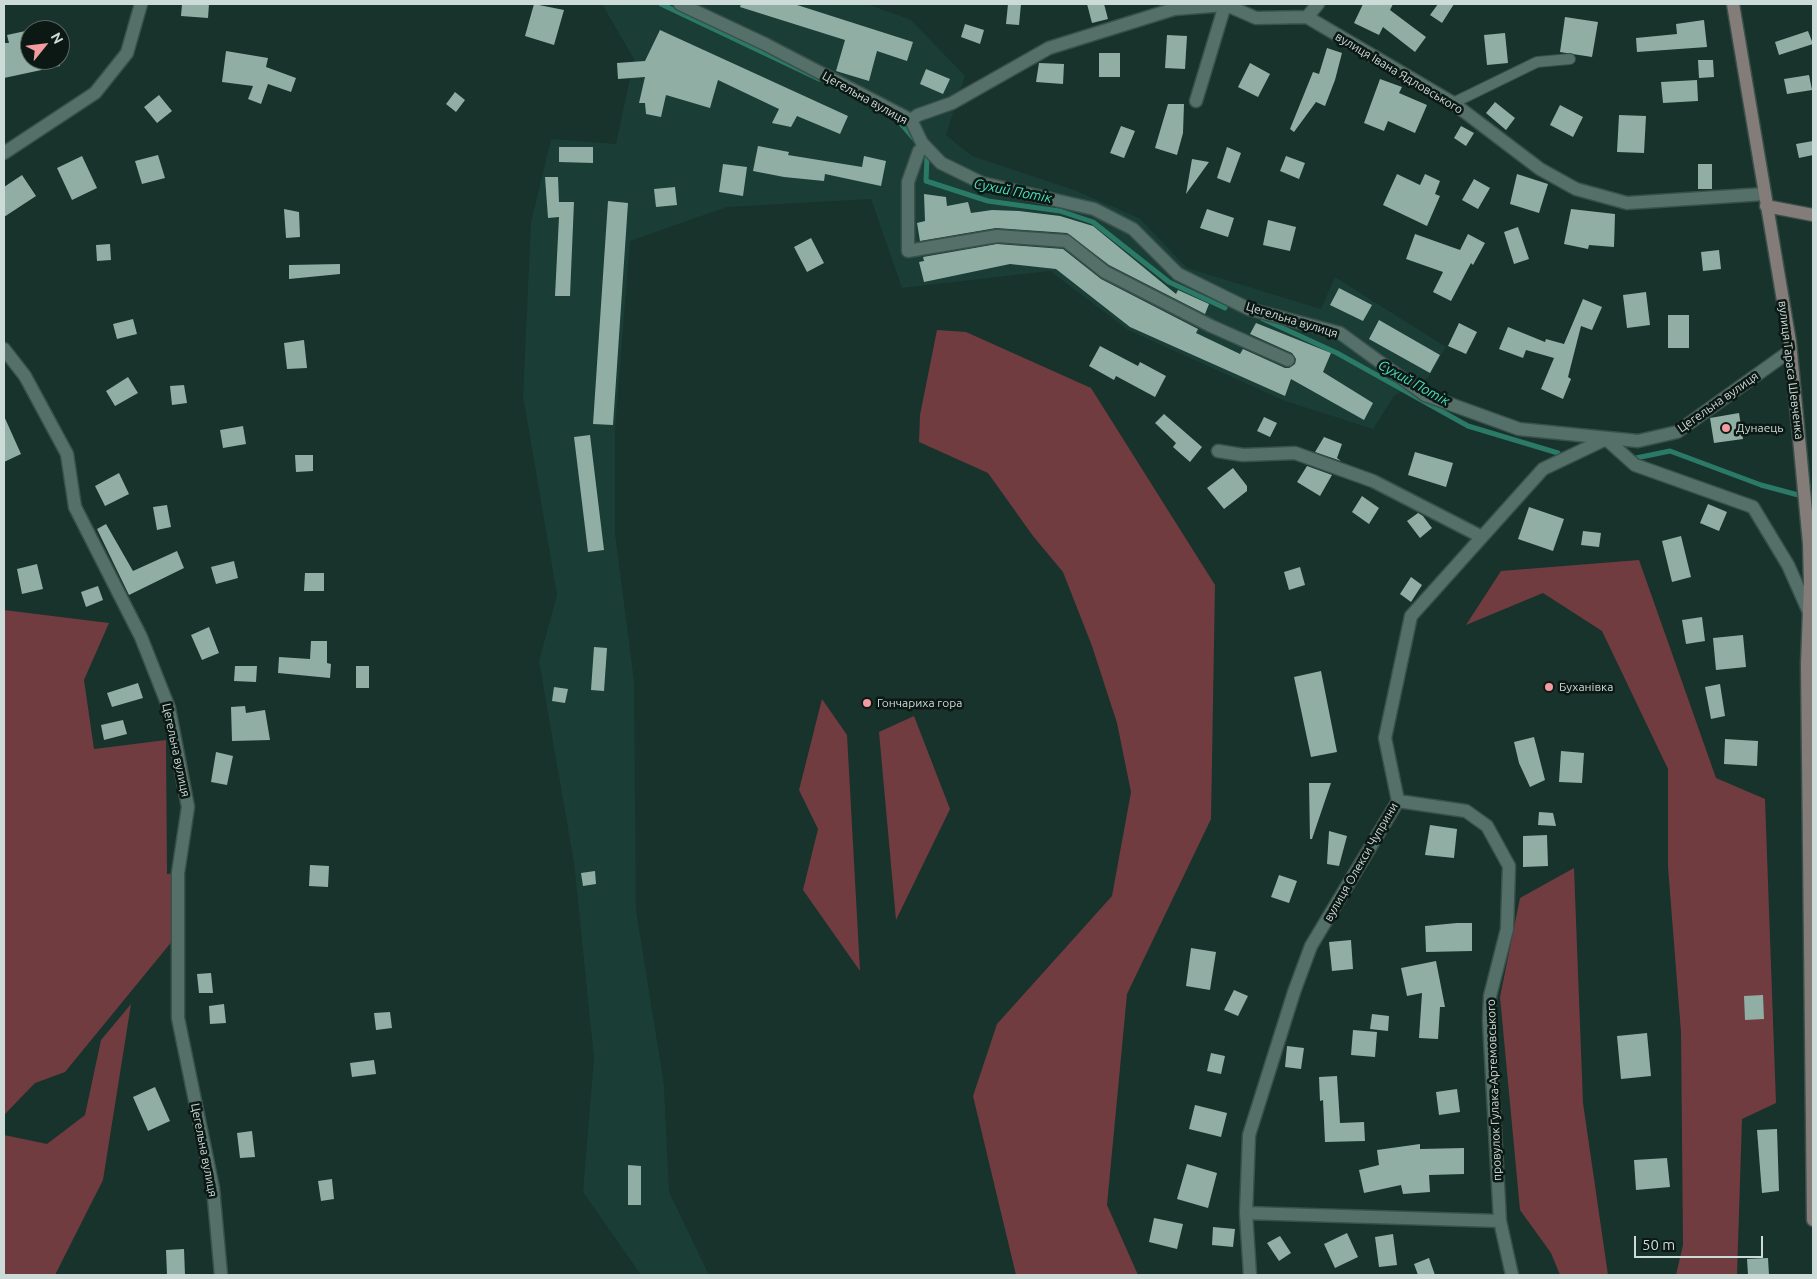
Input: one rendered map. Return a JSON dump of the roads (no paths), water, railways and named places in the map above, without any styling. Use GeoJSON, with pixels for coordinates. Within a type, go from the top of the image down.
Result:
{"type":"FeatureCollection","features":[{"type":"Feature","properties":{"kind":"street"},"geometry":{"type":"LineString","coordinates":[[4,153],[95,93],[127,53],[141,4]]}},
{"type":"Feature","properties":{"kind":"street","name":"Цегельна вулиця"},"geometry":{"type":"LineString","coordinates":[[680,4],[765,44],[911,120],[922,143],[941,163],[982,183],[1094,209],[1133,229],[1178,274],[1248,309],[1340,333],[1424,395],[1519,429],[1638,441],[1677,432],[1790,351]]}},
{"type":"Feature","properties":{"kind":"street"},"geometry":{"type":"LineString","coordinates":[[1196,101],[1224,4]]}},
{"type":"Feature","properties":{"kind":"street"},"geometry":{"type":"LineString","coordinates":[[911,120],[918,115],[952,103],[1049,48],[1174,9],[1224,4],[1256,18],[1307,17],[1318,4]]}},
{"type":"Feature","properties":{"kind":"street","name":"вулиця Тараса Шевченка"},"geometry":{"type":"LineString","coordinates":[[1733,4],[1790,342],[1803,465],[1812,584],[1808,610],[1813,1220]]}},
{"type":"Feature","properties":{"kind":"street","name":"вулиця Івана Ядловського"},"geometry":{"type":"LineString","coordinates":[[1307,17],[1453,103],[1540,169],[1576,189],[1627,203],[1765,200]]}},
{"type":"Feature","properties":{"kind":"street"},"geometry":{"type":"LineString","coordinates":[[919,151],[908,182],[908,251],[997,236],[1066,240],[1106,272],[1211,326],[1288,360]]}},
{"type":"Feature","properties":{"kind":"street"},"geometry":{"type":"LineString","coordinates":[[1765,200],[1813,215]]}},
{"type":"Feature","properties":{"kind":"street","name":"Цегельна вулиця"},"geometry":{"type":"LineString","coordinates":[[4,349],[25,376],[67,454],[75,507],[141,638],[169,708],[188,807],[178,873],[178,1018],[213,1188],[221,1275]]}},
{"type":"Feature","properties":{"kind":"street"},"geometry":{"type":"LineString","coordinates":[[1606,439],[1635,465],[1753,507],[1788,565],[1808,610]]}},
{"type":"Feature","properties":{"kind":"street","name":"вулиця Олекси Чуприни"},"geometry":{"type":"LineString","coordinates":[[1250,1275],[1246,1213],[1249,1135],[1294,992],[1311,946],[1398,801],[1385,738],[1411,616],[1543,469],[1606,439]]}},
{"type":"Feature","properties":{"kind":"street"},"geometry":{"type":"LineString","coordinates":[[1218,451],[1243,455],[1295,453],[1373,481],[1482,537]]}},
{"type":"Feature","properties":{"kind":"street","name":"провулок Гулака-Артемовського"},"geometry":{"type":"LineString","coordinates":[[1398,801],[1466,811],[1487,826],[1509,866],[1507,929],[1490,996],[1489,1021],[1500,1221],[1512,1275]]}},
{"type":"Feature","properties":{"kind":"street"},"geometry":{"type":"LineString","coordinates":[[1246,1213],[1500,1221]]}},
{"type":"Feature","properties":{"kind":"lane"},"geometry":{"type":"LineString","coordinates":[[1453,103],[1536,62],[1570,59]]}},
{"type":"Feature","properties":{"kind":"waterway","name":"Сухий Потік"},"geometry":{"type":"LineString","coordinates":[[661,4],[819,79]]}},
{"type":"Feature","properties":{"kind":"waterway","name":"Сухий Потік"},"geometry":{"type":"LineString","coordinates":[[897,119],[916,141]]}},
{"type":"Feature","properties":{"kind":"waterway","name":"Сухий Потік"},"geometry":{"type":"LineString","coordinates":[[923,152],[927,157],[926,181],[988,201],[1060,211],[1093,222],[1169,282],[1225,308]]}},
{"type":"Feature","properties":{"kind":"waterway","name":"Сухий Потік"},"geometry":{"type":"LineString","coordinates":[[1263,319],[1337,353],[1468,426],[1558,453]]}},
{"type":"Feature","properties":{"kind":"waterway","name":"Сухий Потік"},"geometry":{"type":"LineString","coordinates":[[1636,458],[1670,451],[1761,485],[1813,499]]}},
{"type":"Feature","properties":{"kind":"place","name":"Дунаець"},"geometry":{"type":"Point","coordinates":[1726,428]}},
{"type":"Feature","properties":{"kind":"place","name":"Буханівка"},"geometry":{"type":"Point","coordinates":[1549,687]}},
{"type":"Feature","properties":{"kind":"place","name":"Гончариха гора"},"geometry":{"type":"Point","coordinates":[867,703]}}]}
